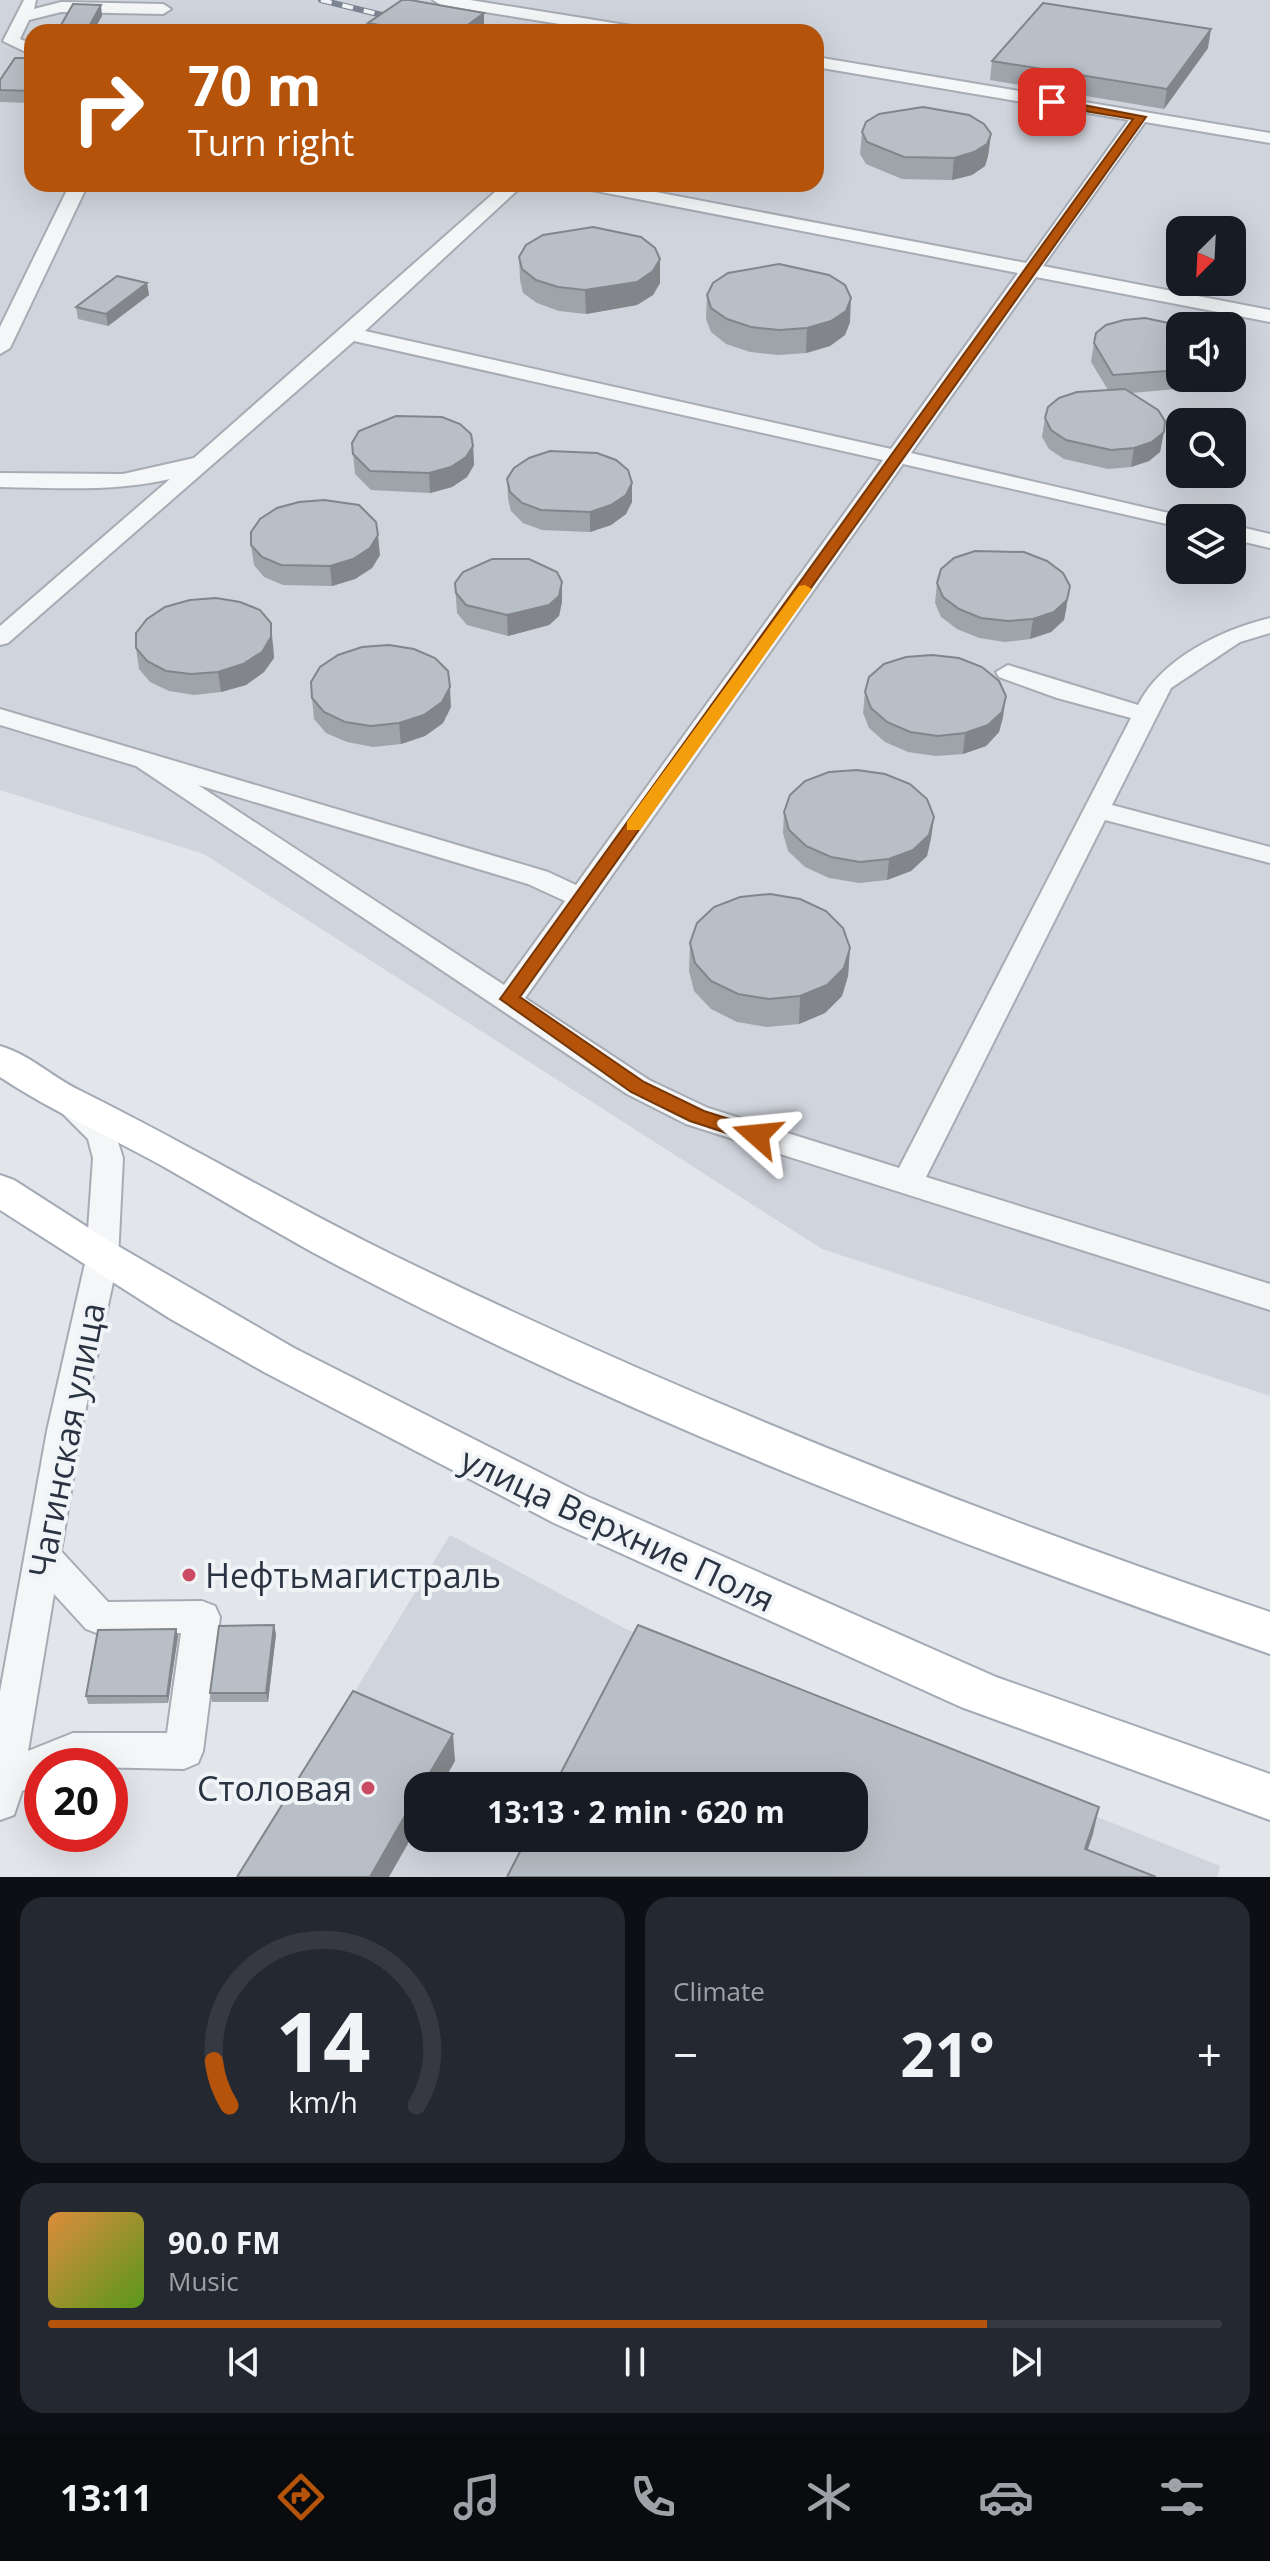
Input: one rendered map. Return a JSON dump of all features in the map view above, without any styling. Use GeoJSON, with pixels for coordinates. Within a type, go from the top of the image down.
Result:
{"type":"FeatureCollection","features":[{"type":"Feature","properties":{"kind":"main road"},"geometry":{"type":"LineString","coordinates":[[0,1059],[59,1097],[173,1154],[327,1241],[496,1324],[742,1434],[1064,1562],[1270,1633]]}},
{"type":"Feature","properties":{"kind":"main road","name":"улица Верхние Поля"},"geometry":{"type":"LineString","coordinates":[[0,1190],[102,1259],[394,1423],[601,1526],[1006,1703],[1270,1797]]}},
{"type":"Feature","properties":{"kind":"street"},"geometry":{"type":"LineString","coordinates":[[441,0],[589,24]]}},
{"type":"Feature","properties":{"kind":"street"},"geometry":{"type":"LineString","coordinates":[[24,47],[11,41],[27,9],[166,4],[156,24]]}},
{"type":"Feature","properties":{"kind":"street"},"geometry":{"type":"LineString","coordinates":[[824,63],[1270,138]]}},
{"type":"Feature","properties":{"kind":"street"},"geometry":{"type":"LineString","coordinates":[[509,999],[900,457],[1140,117]]}},
{"type":"Feature","properties":{"kind":"street"},"geometry":{"type":"LineString","coordinates":[[0,348],[75,192]]}},
{"type":"Feature","properties":{"kind":"street"},"geometry":{"type":"LineString","coordinates":[[0,638],[350,334],[506,192]]}},
{"type":"Feature","properties":{"kind":"street"},"geometry":{"type":"LineString","coordinates":[[628,192],[1270,316]]}},
{"type":"Feature","properties":{"kind":"street"},"geometry":{"type":"LineString","coordinates":[[350,334],[1166,517]]}},
{"type":"Feature","properties":{"kind":"street"},"geometry":{"type":"LineString","coordinates":[[0,480],[115,481],[168,475],[208,457]]}},
{"type":"Feature","properties":{"kind":"street"},"geometry":{"type":"LineString","coordinates":[[1246,535],[1270,541]]}},
{"type":"Feature","properties":{"kind":"street"},"geometry":{"type":"LineString","coordinates":[[907,1184],[1161,684],[1232,637],[1270,625]]}},
{"type":"Feature","properties":{"kind":"street"},"geometry":{"type":"LineString","coordinates":[[1008,672],[1066,693],[1144,714]]}},
{"type":"Feature","properties":{"kind":"street"},"geometry":{"type":"LineString","coordinates":[[0,717],[538,878],[581,898]]}},
{"type":"Feature","properties":{"kind":"street"},"geometry":{"type":"LineString","coordinates":[[146,762],[638,1087],[697,1116],[1270,1297]]}},
{"type":"Feature","properties":{"kind":"street"},"geometry":{"type":"LineString","coordinates":[[1095,809],[1270,855]]}},
{"type":"Feature","properties":{"kind":"street","name":"Чагинская улица"},"geometry":{"type":"LineString","coordinates":[[3,1790],[64,1431],[102,1259],[108,1158],[102,1134],[59,1097]]}},
{"type":"Feature","properties":{"kind":"street"},"geometry":{"type":"LineString","coordinates":[[3,1790],[73,1751],[184,1751],[202,1617],[99,1618],[43,1556]]}},
{"type":"Feature","properties":{"kind":"shaded area"},"geometry":{"type":"Polygon","coordinates":[[[0,0],[1270,0],[1270,1396],[822,1249],[204,854],[0,790],[0,0]]]}},
{"type":"Feature","properties":{"kind":"shaded area"},"geometry":{"type":"Polygon","coordinates":[[[450,1535],[626,1629],[1220,1866],[1217,1877],[242,1877],[450,1535]]]}},
{"type":"Feature","properties":{"kind":"building"},"geometry":{"type":"Polygon","coordinates":[[[402,0],[484,13],[469,24],[368,23],[402,0]]]}},
{"type":"Feature","properties":{"kind":"building"},"geometry":{"type":"Polygon","coordinates":[[[1043,3],[1211,29],[1167,89],[992,61],[1043,3]]]}},
{"type":"Feature","properties":{"kind":"building"},"geometry":{"type":"Polygon","coordinates":[[[73,4],[101,5],[90,24],[62,24],[73,4]]]}},
{"type":"Feature","properties":{"kind":"building"},"geometry":{"type":"Polygon","coordinates":[[[15,58],[24,58],[24,91],[0,90],[0,80],[15,58]]]}},
{"type":"Feature","properties":{"kind":"building"},"geometry":{"type":"Polygon","coordinates":[[[923,107],[969,115],[984,124],[991,134],[987,144],[954,158],[904,157],[867,142],[862,132],[866,122],[879,114],[923,107]]]}},
{"type":"Feature","properties":{"kind":"building"},"geometry":{"type":"Polygon","coordinates":[[[593,227],[641,237],[655,248],[660,259],[653,271],[637,282],[585,290],[558,287],[536,280],[522,269],[519,257],[526,245],[543,235],[593,227]]]}},
{"type":"Feature","properties":{"kind":"building"},"geometry":{"type":"Polygon","coordinates":[[[779,264],[829,275],[845,285],[851,298],[846,311],[831,321],[807,328],[779,330],[751,327],[727,319],[711,308],[707,295],[713,283],[728,273],[779,264]]]}},
{"type":"Feature","properties":{"kind":"building"},"geometry":{"type":"Polygon","coordinates":[[[117,276],[147,283],[106,314],[76,307],[117,276]]]}},
{"type":"Feature","properties":{"kind":"building"},"geometry":{"type":"Polygon","coordinates":[[[1145,318],[1166,322],[1166,371],[1113,375],[1094,343],[1096,333],[1106,325],[1145,318]]]}},
{"type":"Feature","properties":{"kind":"building"},"geometry":{"type":"Polygon","coordinates":[[[1125,389],[1158,410],[1165,421],[1164,432],[1152,442],[1134,448],[1111,450],[1066,440],[1051,430],[1045,418],[1048,407],[1059,398],[1077,392],[1125,389]]]}},
{"type":"Feature","properties":{"kind":"building"},"geometry":{"type":"Polygon","coordinates":[[[396,416],[442,417],[460,424],[471,434],[473,446],[466,457],[451,467],[429,473],[370,471],[353,454],[352,443],[359,431],[396,416]]]}},
{"type":"Feature","properties":{"kind":"building"},"geometry":{"type":"Polygon","coordinates":[[[550,451],[597,453],[616,460],[628,470],[632,483],[626,495],[611,505],[590,512],[541,510],[522,503],[510,492],[507,479],[514,468],[529,458],[550,451]]]}},
{"type":"Feature","properties":{"kind":"building"},"geometry":{"type":"Polygon","coordinates":[[[324,500],[359,505],[376,522],[378,535],[370,548],[353,559],[330,566],[281,565],[262,557],[251,545],[251,532],[260,519],[277,508],[324,500]]]}},
{"type":"Feature","properties":{"kind":"building"},"geometry":{"type":"Polygon","coordinates":[[[975,551],[1024,552],[1047,561],[1063,573],[1070,586],[1067,600],[1054,612],[1033,619],[1008,621],[981,618],[959,609],[943,597],[937,583],[941,569],[954,558],[975,551]]]}},
{"type":"Feature","properties":{"kind":"building"},"geometry":{"type":"Polygon","coordinates":[[[492,559],[529,559],[557,572],[562,582],[559,596],[549,605],[507,615],[466,605],[456,593],[455,583],[463,572],[492,559]]]}},
{"type":"Feature","properties":{"kind":"building"},"geometry":{"type":"Polygon","coordinates":[[[216,598],[240,602],[260,610],[271,623],[271,637],[262,652],[243,664],[218,672],[191,674],[166,671],[147,661],[136,648],[136,633],[147,619],[165,607],[190,600],[216,598]]]}},
{"type":"Feature","properties":{"kind":"building"},"geometry":{"type":"Polygon","coordinates":[[[389,645],[414,649],[435,658],[448,671],[450,687],[442,702],[424,715],[399,723],[371,726],[345,722],[324,712],[312,698],[311,682],[320,667],[338,655],[362,647],[389,645]]]}},
{"type":"Feature","properties":{"kind":"building"},"geometry":{"type":"Polygon","coordinates":[[[932,655],[959,658],[982,667],[999,681],[1006,696],[1002,712],[988,725],[965,733],[938,736],[910,732],[887,722],[871,708],[865,692],[869,677],[884,664],[906,657],[932,655]]]}},
{"type":"Feature","properties":{"kind":"building"},"geometry":{"type":"Polygon","coordinates":[[[857,770],[885,774],[910,784],[927,799],[934,817],[929,835],[913,850],[889,859],[860,862],[831,857],[806,846],[789,830],[784,812],[790,795],[805,781],[829,772],[857,770]]]}},
{"type":"Feature","properties":{"kind":"building"},"geometry":{"type":"Polygon","coordinates":[[[770,894],[800,899],[826,911],[843,928],[850,948],[844,968],[827,985],[800,996],[769,999],[738,994],[711,981],[695,963],[690,943],[697,923],[714,907],[740,897],[770,894]]]}},
{"type":"Feature","properties":{"kind":"building"},"geometry":{"type":"Polygon","coordinates":[[[274,1625],[266,1693],[210,1693],[219,1626],[274,1625]]]}},
{"type":"Feature","properties":{"kind":"building"},"geometry":{"type":"Polygon","coordinates":[[[638,1625],[1099,1807],[1085,1849],[1156,1877],[507,1877],[520,1852],[868,1852],[868,1772],[561,1772],[638,1625]]]}},
{"type":"Feature","properties":{"kind":"building"},"geometry":{"type":"Polygon","coordinates":[[[176,1629],[167,1696],[86,1696],[98,1630],[176,1629]]]}},
{"type":"Feature","properties":{"kind":"building"},"geometry":{"type":"Polygon","coordinates":[[[353,1691],[453,1734],[430,1772],[404,1772],[404,1818],[370,1877],[237,1877],[353,1691]]]}},
{"type":"Feature","properties":{"kind":"railway"},"geometry":{"type":"LineString","coordinates":[[321,0],[398,19]]}},
{"type":"Feature","properties":{"kind":"slow traffic"},"geometry":{"type":"LineString","coordinates":[[634,826],[805,589]]}},
{"type":"Feature","properties":{"kind":"place","name":"Нефтьмагистраль"},"geometry":{"type":"Point","coordinates":[189,1575]}},
{"type":"Feature","properties":{"kind":"place","name":"Столовая"},"geometry":{"type":"Point","coordinates":[368,1788]}},
{"type":"Feature","properties":{"kind":"route"},"geometry":{"type":"LineString","coordinates":[[757,1135],[697,1116],[638,1087],[509,999],[900,457],[1140,117],[1052,102]]}}]}
